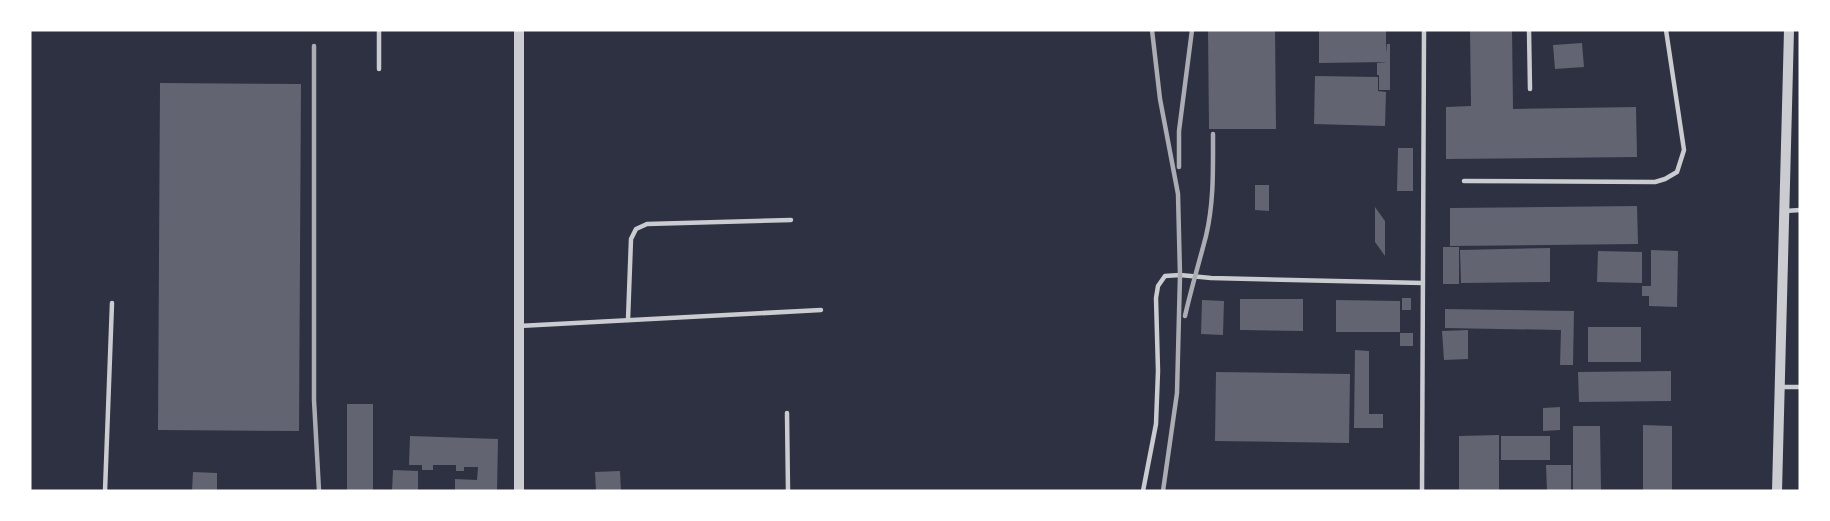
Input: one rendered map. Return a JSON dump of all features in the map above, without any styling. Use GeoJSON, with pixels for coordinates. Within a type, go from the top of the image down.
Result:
{"type":"FeatureCollection","features":[{"type":"Feature","properties":{"kind":"street"},"geometry":{"type":"LineString","coordinates":[[519,30],[519,491]]}},
{"type":"Feature","properties":{"kind":"street"},"geometry":{"type":"LineString","coordinates":[[1777,491],[1789,30]]}},
{"type":"Feature","properties":{"kind":"lane"},"geometry":{"type":"LineString","coordinates":[[379,30],[379,69]]}},
{"type":"Feature","properties":{"kind":"lane"},"geometry":{"type":"LineString","coordinates":[[1422,491],[1424,30]]}},
{"type":"Feature","properties":{"kind":"lane"},"geometry":{"type":"LineString","coordinates":[[1529,30],[1530,89]]}},
{"type":"Feature","properties":{"kind":"lane"},"geometry":{"type":"LineString","coordinates":[[1464,181],[1655,182],[1677,172],[1684,150],[1666,30]]}},
{"type":"Feature","properties":{"kind":"lane"},"geometry":{"type":"LineString","coordinates":[[1784,211],[1800,210]]}},
{"type":"Feature","properties":{"kind":"lane"},"geometry":{"type":"LineString","coordinates":[[628,320],[631,239],[636,229],[646,224],[792,220]]}},
{"type":"Feature","properties":{"kind":"lane"},"geometry":{"type":"LineString","coordinates":[[1143,491],[1156,424],[1158,371],[1156,298],[1158,286],[1165,276],[1423,283]]}},
{"type":"Feature","properties":{"kind":"lane"},"geometry":{"type":"LineString","coordinates":[[105,491],[112,303]]}},
{"type":"Feature","properties":{"kind":"lane"},"geometry":{"type":"LineString","coordinates":[[519,326],[821,310]]}},
{"type":"Feature","properties":{"kind":"lane"},"geometry":{"type":"LineString","coordinates":[[1779,387],[1800,387]]}},
{"type":"Feature","properties":{"kind":"lane"},"geometry":{"type":"LineString","coordinates":[[787,413],[788,491]]}},
{"type":"Feature","properties":{"kind":"building"},"geometry":{"type":"Polygon","coordinates":[[[1208,30],[1275,30],[1276,129],[1209,129],[1208,30]]]}},
{"type":"Feature","properties":{"kind":"building"},"geometry":{"type":"Polygon","coordinates":[[[1319,30],[1386,30],[1386,53],[1387,44],[1390,44],[1390,90],[1379,90],[1379,75],[1377,75],[1377,63],[1387,62],[1319,63],[1319,30]]]}},
{"type":"Feature","properties":{"kind":"building"},"geometry":{"type":"Polygon","coordinates":[[[1470,30],[1512,30],[1513,109],[1636,107],[1637,157],[1446,159],[1446,107],[1471,106],[1470,30]]]}},
{"type":"Feature","properties":{"kind":"building"},"geometry":{"type":"Polygon","coordinates":[[[1582,43],[1584,67],[1555,69],[1553,45],[1582,43]]]}},
{"type":"Feature","properties":{"kind":"building"},"geometry":{"type":"Polygon","coordinates":[[[1315,76],[1378,77],[1378,91],[1386,92],[1385,126],[1314,124],[1315,76]]]}},
{"type":"Feature","properties":{"kind":"building"},"geometry":{"type":"Polygon","coordinates":[[[160,83],[301,84],[299,431],[158,430],[160,83]]]}},
{"type":"Feature","properties":{"kind":"building"},"geometry":{"type":"Polygon","coordinates":[[[1398,148],[1413,148],[1413,191],[1397,191],[1398,148]]]}},
{"type":"Feature","properties":{"kind":"building"},"geometry":{"type":"Polygon","coordinates":[[[1255,185],[1269,185],[1269,211],[1255,210],[1255,185]]]}},
{"type":"Feature","properties":{"kind":"building"},"geometry":{"type":"Polygon","coordinates":[[[1637,206],[1638,244],[1450,246],[1450,208],[1637,206]]]}},
{"type":"Feature","properties":{"kind":"building"},"geometry":{"type":"Polygon","coordinates":[[[1375,207],[1385,221],[1385,256],[1375,242],[1375,207]]]}},
{"type":"Feature","properties":{"kind":"building"},"geometry":{"type":"Polygon","coordinates":[[[1443,247],[1459,247],[1459,284],[1443,284],[1443,247]]]}},
{"type":"Feature","properties":{"kind":"building"},"geometry":{"type":"Polygon","coordinates":[[[1550,248],[1550,282],[1461,283],[1460,250],[1550,248]]]}},
{"type":"Feature","properties":{"kind":"building"},"geometry":{"type":"Polygon","coordinates":[[[1651,250],[1678,251],[1677,307],[1649,306],[1649,296],[1642,296],[1642,286],[1651,286],[1651,250]]]}},
{"type":"Feature","properties":{"kind":"building"},"geometry":{"type":"Polygon","coordinates":[[[1598,251],[1642,252],[1642,283],[1597,282],[1598,251]]]}},
{"type":"Feature","properties":{"kind":"building"},"geometry":{"type":"Polygon","coordinates":[[[1402,298],[1411,298],[1411,310],[1402,310],[1402,298]]]}},
{"type":"Feature","properties":{"kind":"building"},"geometry":{"type":"Polygon","coordinates":[[[1240,299],[1303,299],[1303,331],[1240,330],[1240,299]]]}},
{"type":"Feature","properties":{"kind":"building"},"geometry":{"type":"Polygon","coordinates":[[[1202,300],[1224,301],[1223,335],[1201,334],[1202,300]]]}},
{"type":"Feature","properties":{"kind":"building"},"geometry":{"type":"Polygon","coordinates":[[[1336,300],[1400,301],[1400,332],[1336,332],[1336,300]]]}},
{"type":"Feature","properties":{"kind":"building"},"geometry":{"type":"Polygon","coordinates":[[[1445,309],[1574,311],[1573,365],[1560,365],[1561,330],[1445,328],[1445,309]]]}},
{"type":"Feature","properties":{"kind":"building"},"geometry":{"type":"Polygon","coordinates":[[[1588,327],[1641,327],[1641,362],[1588,362],[1588,327]]]}},
{"type":"Feature","properties":{"kind":"building"},"geometry":{"type":"Polygon","coordinates":[[[1468,330],[1468,359],[1444,360],[1442,331],[1468,330]]]}},
{"type":"Feature","properties":{"kind":"building"},"geometry":{"type":"Polygon","coordinates":[[[1400,333],[1413,333],[1413,346],[1400,346],[1400,333]]]}},
{"type":"Feature","properties":{"kind":"building"},"geometry":{"type":"Polygon","coordinates":[[[1355,350],[1369,351],[1369,414],[1383,414],[1383,428],[1354,428],[1355,350]]]}},
{"type":"Feature","properties":{"kind":"building"},"geometry":{"type":"Polygon","coordinates":[[[1671,371],[1671,401],[1579,402],[1578,372],[1671,371]]]}},
{"type":"Feature","properties":{"kind":"building"},"geometry":{"type":"Polygon","coordinates":[[[1216,372],[1350,374],[1349,443],[1215,441],[1216,372]]]}},
{"type":"Feature","properties":{"kind":"building"},"geometry":{"type":"Polygon","coordinates":[[[347,404],[373,404],[373,491],[347,491],[347,404]]]}},
{"type":"Feature","properties":{"kind":"building"},"geometry":{"type":"Polygon","coordinates":[[[1560,407],[1560,430],[1543,431],[1543,408],[1560,407]]]}},
{"type":"Feature","properties":{"kind":"building"},"geometry":{"type":"Polygon","coordinates":[[[1643,425],[1672,426],[1672,491],[1643,491],[1643,425]]]}},
{"type":"Feature","properties":{"kind":"building"},"geometry":{"type":"Polygon","coordinates":[[[1573,426],[1600,426],[1601,491],[1573,491],[1573,426]]]}},
{"type":"Feature","properties":{"kind":"building"},"geometry":{"type":"Polygon","coordinates":[[[1499,435],[1499,491],[1459,491],[1459,436],[1499,435]]]}},
{"type":"Feature","properties":{"kind":"building"},"geometry":{"type":"Polygon","coordinates":[[[410,436],[498,439],[497,491],[455,491],[455,479],[477,480],[478,467],[464,467],[464,471],[456,471],[456,465],[433,465],[433,470],[422,470],[422,465],[409,465],[410,436]]]}},
{"type":"Feature","properties":{"kind":"building"},"geometry":{"type":"Polygon","coordinates":[[[1501,436],[1550,436],[1550,460],[1501,460],[1501,436]]]}},
{"type":"Feature","properties":{"kind":"building"},"geometry":{"type":"Polygon","coordinates":[[[1546,465],[1571,465],[1571,491],[1547,491],[1546,465]]]}},
{"type":"Feature","properties":{"kind":"building"},"geometry":{"type":"Polygon","coordinates":[[[393,470],[418,471],[418,491],[392,491],[393,470]]]}},
{"type":"Feature","properties":{"kind":"building"},"geometry":{"type":"Polygon","coordinates":[[[620,471],[621,491],[596,491],[595,472],[620,471]]]}},
{"type":"Feature","properties":{"kind":"building"},"geometry":{"type":"Polygon","coordinates":[[[193,472],[217,473],[217,491],[192,491],[193,472]]]}},
{"type":"Feature","properties":{"kind":"railway"},"geometry":{"type":"LineString","coordinates":[[1152,30],[1160,99],[1178,194],[1180,275],[1177,393],[1163,491]]}},
{"type":"Feature","properties":{"kind":"railway"},"geometry":{"type":"LineString","coordinates":[[1179,167],[1179,131],[1192,30]]}},
{"type":"Feature","properties":{"kind":"railway"},"geometry":{"type":"LineString","coordinates":[[314,46],[314,400],[319,491]]}},
{"type":"Feature","properties":{"kind":"railway"},"geometry":{"type":"LineString","coordinates":[[1185,316],[1209,224],[1213,134]]}}]}
